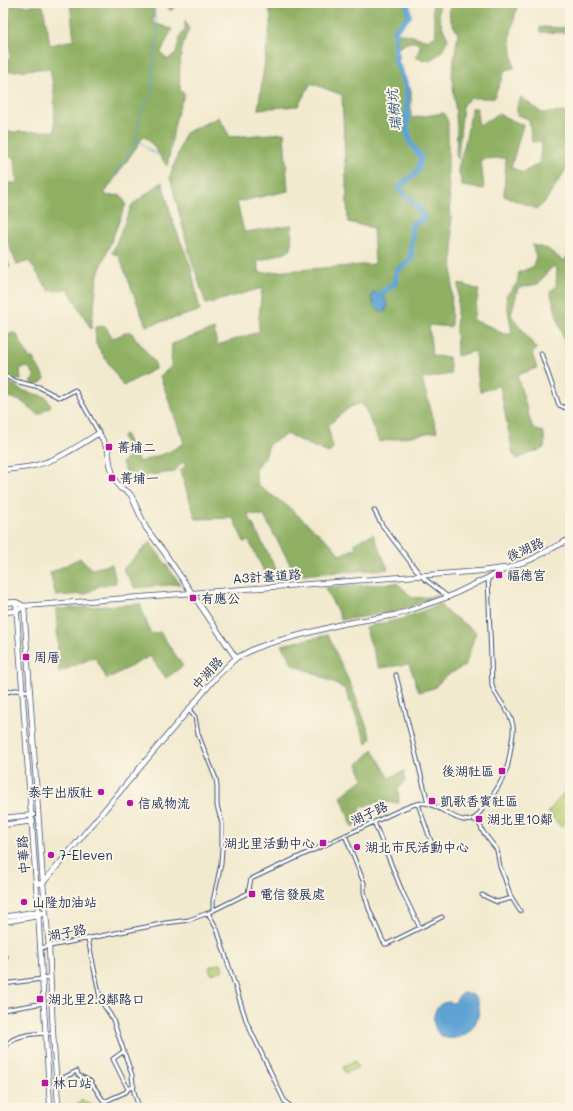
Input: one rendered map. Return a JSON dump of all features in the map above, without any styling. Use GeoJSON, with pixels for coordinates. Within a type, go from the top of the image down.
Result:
{"type":"FeatureCollection","features":[{"type":"Feature","properties":{"kind":"street"},"geometry":{"type":"LineString","coordinates":[[541,353],[559,405],[570,410]]}},
{"type":"Feature","properties":{"kind":"street"},"geometry":{"type":"LineString","coordinates":[[3,375],[15,381],[39,387],[58,396],[64,396],[75,390],[108,450],[114,478],[120,488],[131,495],[146,528],[236,658]]}},
{"type":"Feature","properties":{"kind":"street"},"geometry":{"type":"LineString","coordinates":[[3,470],[29,467],[48,462],[73,450],[99,433]]}},
{"type":"Feature","properties":{"kind":"street"},"geometry":{"type":"LineString","coordinates":[[374,510],[382,525],[421,576],[448,597]]}},
{"type":"Feature","properties":{"kind":"street","name":"後湖路"},"geometry":{"type":"LineString","coordinates":[[488,577],[530,560],[570,539]]}},
{"type":"Feature","properties":{"kind":"street","name":"A3計畫道路"},"geometry":{"type":"LineString","coordinates":[[24,606],[421,576],[510,567]]}},
{"type":"Feature","properties":{"kind":"street"},"geometry":{"type":"LineString","coordinates":[[488,577],[492,686],[511,721],[513,726],[513,737],[509,759],[502,778],[489,801],[473,820],[479,824],[483,832],[495,846],[500,867],[512,898],[520,910]]}},
{"type":"Feature","properties":{"kind":"street","name":"中湖路"},"geometry":{"type":"LineString","coordinates":[[43,883],[217,676],[236,658],[270,643],[342,624],[395,615],[448,597],[488,577]]}},
{"type":"Feature","properties":{"kind":"street"},"geometry":{"type":"LineString","coordinates":[[3,603],[16,602],[24,606],[17,611],[3,612]]}},
{"type":"Feature","properties":{"kind":"street","name":"中華路"},"geometry":{"type":"LineString","coordinates":[[16,602],[50,1107]]}},
{"type":"Feature","properties":{"kind":"street","name":"中華路"},"geometry":{"type":"LineString","coordinates":[[24,606],[38,815],[49,946],[58,1105]]}},
{"type":"Feature","properties":{"kind":"street"},"geometry":{"type":"LineString","coordinates":[[396,675],[411,730],[428,804]]}},
{"type":"Feature","properties":{"kind":"street"},"geometry":{"type":"LineString","coordinates":[[3,693],[11,690],[30,691]]}},
{"type":"Feature","properties":{"kind":"street"},"geometry":{"type":"LineString","coordinates":[[189,710],[195,717],[198,734],[216,779],[217,806],[222,823],[221,864],[214,895],[213,910]]}},
{"type":"Feature","properties":{"kind":"street"},"geometry":{"type":"LineString","coordinates":[[418,804],[434,850]]}},
{"type":"Feature","properties":{"kind":"street","name":"湖子路"},"geometry":{"type":"LineString","coordinates":[[40,948],[189,920],[208,913],[248,892],[251,879],[400,810],[418,804],[428,804],[461,819],[473,820]]}},
{"type":"Feature","properties":{"kind":"street"},"geometry":{"type":"LineString","coordinates":[[3,818],[31,814],[38,815]]}},
{"type":"Feature","properties":{"kind":"street"},"geometry":{"type":"LineString","coordinates":[[3,825],[32,822],[38,815]]}},
{"type":"Feature","properties":{"kind":"street"},"geometry":{"type":"LineString","coordinates":[[374,822],[402,891],[420,928]]}},
{"type":"Feature","properties":{"kind":"street"},"geometry":{"type":"LineString","coordinates":[[345,835],[364,882],[364,892],[369,909],[385,944],[442,916]]}},
{"type":"Feature","properties":{"kind":"street"},"geometry":{"type":"LineString","coordinates":[[36,884],[43,883]]}},
{"type":"Feature","properties":{"kind":"street"},"geometry":{"type":"LineString","coordinates":[[482,895],[497,902],[512,898]]}},
{"type":"Feature","properties":{"kind":"street"},"geometry":{"type":"LineString","coordinates":[[3,922],[46,911]]}},
{"type":"Feature","properties":{"kind":"street"},"geometry":{"type":"LineString","coordinates":[[3,917],[38,913]]}},
{"type":"Feature","properties":{"kind":"street"},"geometry":{"type":"LineString","coordinates":[[208,913],[217,929],[247,1024],[285,1102],[293,1108]]}},
{"type":"Feature","properties":{"kind":"street"},"geometry":{"type":"LineString","coordinates":[[88,938],[100,998],[106,1010],[111,1015],[124,1051],[132,1075],[134,1092],[139,1108]]}},
{"type":"Feature","properties":{"kind":"street"},"geometry":{"type":"LineString","coordinates":[[3,984],[50,978]]}},
{"type":"Feature","properties":{"kind":"street"},"geometry":{"type":"LineString","coordinates":[[3,1010],[44,1003]]}},
{"type":"Feature","properties":{"kind":"street"},"geometry":{"type":"LineString","coordinates":[[3,1049],[12,1040],[18,1038],[34,1034],[54,1033]]}},
{"type":"Feature","properties":{"kind":"street"},"geometry":{"type":"LineString","coordinates":[[124,1051],[113,1059],[128,1089]]}},
{"type":"Feature","properties":{"kind":"street"},"geometry":{"type":"LineString","coordinates":[[56,1081],[77,1071],[78,1075],[90,1081],[103,1100],[106,1101],[126,1092],[134,1086]]}},
{"type":"Feature","properties":{"kind":"green space"},"geometry":{"type":"Polygon","coordinates":[[[70,3],[155,3],[153,23],[172,29],[161,52],[167,60],[176,53],[180,37],[185,29],[185,20],[189,30],[181,51],[180,67],[180,90],[185,94],[178,112],[167,166],[152,144],[144,136],[104,194],[110,196],[121,195],[126,204],[98,274],[91,329],[68,289],[49,291],[29,261],[17,265],[3,231],[3,183],[17,183],[15,158],[3,154],[3,132],[55,131],[54,92],[50,68],[3,72],[3,68],[10,57],[9,31],[11,5],[43,6],[50,45],[74,40],[70,3]]]}},
{"type":"Feature","properties":{"kind":"green space"},"geometry":{"type":"Polygon","coordinates":[[[164,3],[175,3],[177,5],[171,11],[164,3]]]}},
{"type":"Feature","properties":{"kind":"green space"},"geometry":{"type":"Polygon","coordinates":[[[268,3],[409,3],[409,14],[393,31],[427,40],[436,35],[432,3],[440,3],[439,17],[448,39],[442,51],[431,61],[416,58],[421,44],[416,42],[405,44],[391,53],[411,90],[411,118],[444,113],[448,122],[448,177],[453,245],[451,327],[429,325],[432,356],[449,357],[451,374],[422,379],[437,431],[379,442],[365,408],[361,403],[356,404],[347,409],[328,426],[333,448],[329,453],[287,434],[269,444],[265,458],[255,468],[258,486],[286,505],[332,545],[340,555],[356,548],[355,543],[373,534],[388,569],[296,575],[264,516],[247,513],[277,571],[267,577],[249,541],[244,542],[233,518],[196,519],[180,471],[186,466],[182,462],[174,472],[148,475],[131,484],[122,462],[129,457],[122,436],[125,434],[139,462],[169,452],[184,443],[160,376],[171,367],[172,344],[214,329],[217,345],[259,332],[262,288],[206,304],[190,255],[170,177],[185,133],[219,117],[230,137],[284,133],[288,191],[237,202],[244,232],[292,225],[291,250],[257,262],[260,273],[375,264],[373,228],[348,222],[342,95],[311,83],[298,106],[258,109],[271,19],[268,3]]]}},
{"type":"Feature","properties":{"kind":"green space"},"geometry":{"type":"Polygon","coordinates":[[[449,3],[518,3],[510,36],[514,68],[505,70],[494,98],[471,98],[463,104],[458,159],[456,155],[457,128],[452,74],[458,34],[450,19],[449,3]]]}},
{"type":"Feature","properties":{"kind":"green space"},"geometry":{"type":"Polygon","coordinates":[[[540,27],[570,28],[570,33],[540,32],[540,27]]]}},
{"type":"Feature","properties":{"kind":"green space"},"geometry":{"type":"Polygon","coordinates":[[[521,97],[542,113],[570,112],[570,163],[545,202],[537,209],[504,196],[506,158],[481,159],[484,189],[462,186],[458,168],[472,108],[477,108],[478,122],[480,125],[498,114],[523,125],[511,167],[523,173],[539,163],[542,141],[532,142],[529,119],[517,115],[517,107],[521,97]]]}},
{"type":"Feature","properties":{"kind":"green space"},"geometry":{"type":"Polygon","coordinates":[[[162,182],[174,225],[191,267],[200,311],[146,326],[119,256],[112,253],[132,205],[162,182]]]}},
{"type":"Feature","properties":{"kind":"green space"},"geometry":{"type":"Polygon","coordinates":[[[532,245],[548,249],[563,261],[570,254],[570,363],[550,291],[556,287],[557,266],[551,268],[538,284],[518,288],[511,315],[537,349],[532,353],[537,368],[517,375],[533,429],[543,432],[545,440],[544,448],[517,459],[513,454],[500,387],[496,386],[480,392],[475,351],[457,356],[456,327],[459,283],[479,290],[473,320],[494,328],[503,334],[512,334],[506,296],[517,283],[519,272],[533,267],[536,256],[532,245]]]}},
{"type":"Feature","properties":{"kind":"green space"},"geometry":{"type":"Polygon","coordinates":[[[3,250],[10,267],[3,269],[3,250]]]}},
{"type":"Feature","properties":{"kind":"green space"},"geometry":{"type":"Polygon","coordinates":[[[105,326],[113,338],[130,331],[155,363],[155,369],[123,386],[96,344],[95,327],[105,326]]]}},
{"type":"Feature","properties":{"kind":"green space"},"geometry":{"type":"Polygon","coordinates":[[[14,333],[17,335],[29,358],[33,358],[45,379],[36,386],[31,382],[34,379],[34,374],[28,368],[25,367],[20,369],[21,380],[15,380],[3,374],[3,338],[14,333]]]}},
{"type":"Feature","properties":{"kind":"green space"},"geometry":{"type":"Polygon","coordinates":[[[3,378],[21,390],[46,397],[51,406],[38,415],[21,401],[4,396],[3,398],[3,378]]]}},
{"type":"Feature","properties":{"kind":"green space"},"geometry":{"type":"Polygon","coordinates":[[[150,542],[180,584],[135,588],[123,569],[150,542]]]}},
{"type":"Feature","properties":{"kind":"green space"},"geometry":{"type":"Polygon","coordinates":[[[80,558],[92,569],[112,564],[116,583],[99,586],[86,594],[56,596],[50,573],[80,558]]]}},
{"type":"Feature","properties":{"kind":"green space"},"geometry":{"type":"Polygon","coordinates":[[[397,583],[413,598],[439,596],[395,612],[342,620],[325,588],[397,583]]]}},
{"type":"Feature","properties":{"kind":"green space"},"geometry":{"type":"Polygon","coordinates":[[[140,604],[151,634],[160,632],[183,666],[166,678],[150,656],[107,679],[95,657],[59,672],[56,609],[140,604]]]}},
{"type":"Feature","properties":{"kind":"green space"},"geometry":{"type":"Polygon","coordinates":[[[441,604],[443,609],[476,632],[465,666],[447,675],[434,688],[419,692],[409,664],[379,668],[365,627],[402,619],[441,604]]]}},
{"type":"Feature","properties":{"kind":"green space"},"geometry":{"type":"Polygon","coordinates":[[[328,635],[352,688],[371,738],[367,744],[345,689],[312,672],[293,665],[281,645],[328,635]]]}},
{"type":"Feature","properties":{"kind":"green space"},"geometry":{"type":"Polygon","coordinates":[[[373,749],[389,778],[404,771],[405,780],[398,789],[399,803],[378,802],[364,807],[359,810],[364,819],[352,827],[341,796],[363,779],[358,764],[373,749]]]}},
{"type":"Feature","properties":{"kind":"green space"},"geometry":{"type":"Polygon","coordinates":[[[570,785],[570,822],[561,827],[548,812],[570,785]]]}},
{"type":"Feature","properties":{"kind":"green space"},"geometry":{"type":"Polygon","coordinates":[[[221,963],[223,970],[211,974],[209,967],[221,963]]]}},
{"type":"Feature","properties":{"kind":"green space"},"geometry":{"type":"Polygon","coordinates":[[[355,1061],[358,1068],[345,1073],[343,1066],[355,1061]]]}},
{"type":"Feature","properties":{"kind":"green space"},"geometry":{"type":"Polygon","coordinates":[[[82,1100],[95,1107],[97,1108],[74,1108],[82,1100]]]}},
{"type":"Feature","properties":{"kind":"water"},"geometry":{"type":"Polygon","coordinates":[[[373,292],[384,297],[388,305],[385,312],[377,309],[374,305],[371,298],[373,292]]]}},
{"type":"Feature","properties":{"kind":"water"},"geometry":{"type":"Polygon","coordinates":[[[462,993],[470,994],[476,998],[479,1003],[478,1017],[475,1024],[470,1031],[464,1035],[451,1038],[442,1036],[436,1030],[434,1014],[438,1007],[445,1003],[454,1003],[462,993]]]}},
{"type":"Feature","properties":{"kind":"waterway"},"geometry":{"type":"LineString","coordinates":[[113,179],[137,140],[140,113],[152,92],[154,58],[159,34],[153,3]]}},
{"type":"Feature","properties":{"kind":"waterway","name":"瑞樹坑"},"geometry":{"type":"LineString","coordinates":[[379,295],[395,283],[396,271],[411,259],[412,224],[424,219],[418,207],[398,188],[418,171],[421,157],[411,144],[407,131],[407,88],[396,62],[395,30],[409,16],[407,3]]}},
{"type":"Feature","properties":{"kind":"waterway"},"geometry":{"type":"LineString","coordinates":[[138,140],[158,155]]}},
{"type":"Feature","properties":{"kind":"place","name":"菁埔二"},"geometry":{"type":"Point","coordinates":[109,447]}},
{"type":"Feature","properties":{"kind":"place","name":"菁埔一"},"geometry":{"type":"Point","coordinates":[112,478]}},
{"type":"Feature","properties":{"kind":"place","name":"福德宮"},"geometry":{"type":"Point","coordinates":[499,575]}},
{"type":"Feature","properties":{"kind":"place","name":"有應公"},"geometry":{"type":"Point","coordinates":[193,598]}},
{"type":"Feature","properties":{"kind":"place","name":"周厝"},"geometry":{"type":"Point","coordinates":[26,657]}},
{"type":"Feature","properties":{"kind":"place","name":"後湖社區"},"geometry":{"type":"Point","coordinates":[502,771]}},
{"type":"Feature","properties":{"kind":"place","name":"泰宇出版社"},"geometry":{"type":"Point","coordinates":[101,792]}},
{"type":"Feature","properties":{"kind":"place","name":"凱歌香賓社區"},"geometry":{"type":"Point","coordinates":[432,801]}},
{"type":"Feature","properties":{"kind":"place","name":"信威物流"},"geometry":{"type":"Point","coordinates":[130,803]}},
{"type":"Feature","properties":{"kind":"place","name":"湖北里10鄰"},"geometry":{"type":"Point","coordinates":[479,819]}},
{"type":"Feature","properties":{"kind":"place","name":"湖北里活動中心"},"geometry":{"type":"Point","coordinates":[323,843]}},
{"type":"Feature","properties":{"kind":"place","name":"湖北市民活動中心"},"geometry":{"type":"Point","coordinates":[357,847]}},
{"type":"Feature","properties":{"kind":"place","name":"7-Eleven"},"geometry":{"type":"Point","coordinates":[51,855]}},
{"type":"Feature","properties":{"kind":"place","name":"電信發展處"},"geometry":{"type":"Point","coordinates":[252,894]}},
{"type":"Feature","properties":{"kind":"place","name":"山隆加油站"},"geometry":{"type":"Point","coordinates":[24,902]}},
{"type":"Feature","properties":{"kind":"place","name":"湖北里2.3鄰路口"},"geometry":{"type":"Point","coordinates":[40,999]}},
{"type":"Feature","properties":{"kind":"place","name":"林口站"},"geometry":{"type":"Point","coordinates":[45,1083]}}]}
